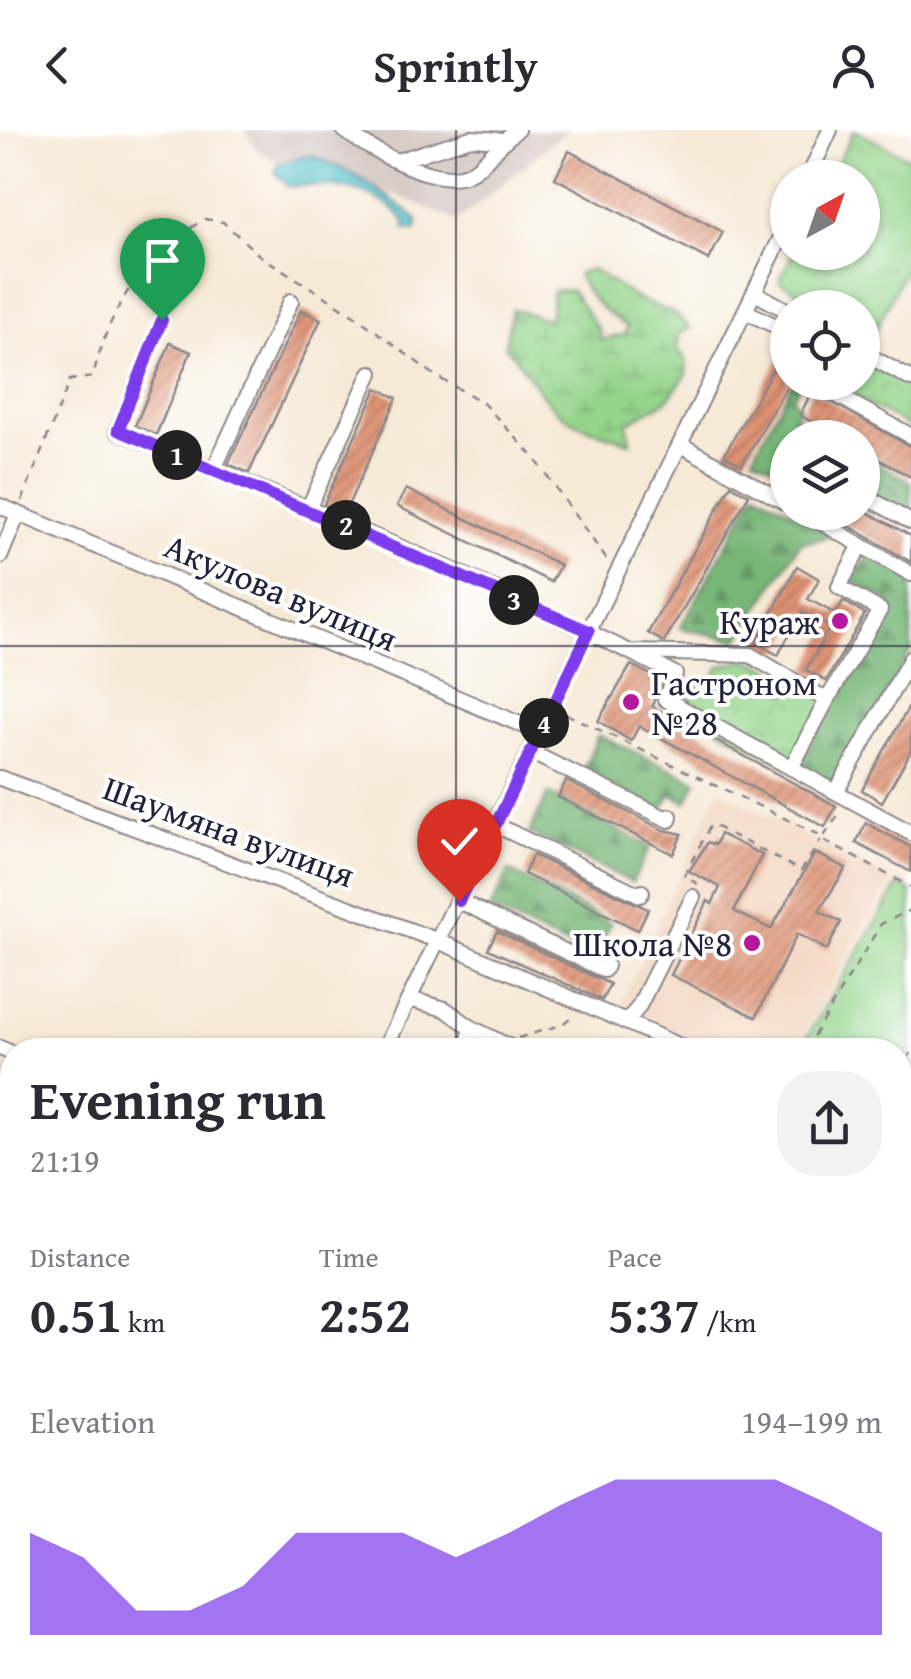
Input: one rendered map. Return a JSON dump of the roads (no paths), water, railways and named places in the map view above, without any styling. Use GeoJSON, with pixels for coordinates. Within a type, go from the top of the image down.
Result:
{"type":"FeatureCollection","features":[{"type":"Feature","properties":{"kind":"street"},"geometry":{"type":"LineString","coordinates":[[344,130],[397,161],[437,175],[468,174],[517,130]]}},
{"type":"Feature","properties":{"kind":"street"},"geometry":{"type":"LineString","coordinates":[[816,160],[830,130]]}},
{"type":"Feature","properties":{"kind":"street"},"geometry":{"type":"LineString","coordinates":[[397,161],[461,140],[502,140]]}},
{"type":"Feature","properties":{"kind":"street"},"geometry":{"type":"LineString","coordinates":[[390,1038],[770,261]]}},
{"type":"Feature","properties":{"kind":"street"},"geometry":{"type":"LineString","coordinates":[[755,293],[770,301]]}},
{"type":"Feature","properties":{"kind":"street"},"geometry":{"type":"LineString","coordinates":[[214,469],[291,301]]}},
{"type":"Feature","properties":{"kind":"street"},"geometry":{"type":"LineString","coordinates":[[747,312],[770,323]]}},
{"type":"Feature","properties":{"kind":"street"},"geometry":{"type":"LineString","coordinates":[[162,320],[118,430],[308,508],[589,631],[676,674],[665,699],[911,833]]}},
{"type":"Feature","properties":{"kind":"street"},"geometry":{"type":"LineString","coordinates":[[880,362],[911,379]]}},
{"type":"Feature","properties":{"kind":"street"},"geometry":{"type":"LineString","coordinates":[[308,508],[371,373]]}},
{"type":"Feature","properties":{"kind":"street"},"geometry":{"type":"LineString","coordinates":[[846,400],[911,436]]}},
{"type":"Feature","properties":{"kind":"street"},"geometry":{"type":"LineString","coordinates":[[681,444],[770,494]]}},
{"type":"Feature","properties":{"kind":"street"},"geometry":{"type":"LineString","coordinates":[[880,504],[911,522]]}},
{"type":"Feature","properties":{"kind":"street","name":"Акулова вулиця"},"geometry":{"type":"LineString","coordinates":[[0,506],[539,732]]}},
{"type":"Feature","properties":{"kind":"street"},"geometry":{"type":"LineString","coordinates":[[0,556],[18,514]]}},
{"type":"Feature","properties":{"kind":"street"},"geometry":{"type":"LineString","coordinates":[[835,530],[911,574]]}},
{"type":"Feature","properties":{"kind":"street"},"geometry":{"type":"LineString","coordinates":[[791,768],[880,610],[840,588],[861,545]]}},
{"type":"Feature","properties":{"kind":"street"},"geometry":{"type":"LineString","coordinates":[[631,652],[750,655],[828,700]]}},
{"type":"Feature","properties":{"kind":"street"},"geometry":{"type":"LineString","coordinates":[[842,796],[911,658]]}},
{"type":"Feature","properties":{"kind":"street"},"geometry":{"type":"LineString","coordinates":[[530,752],[668,820],[670,816]]}},
{"type":"Feature","properties":{"kind":"street","name":"Шаумяна вулиця"},"geometry":{"type":"LineString","coordinates":[[0,778],[436,940],[661,1038]]}},
{"type":"Feature","properties":{"kind":"street"},"geometry":{"type":"LineString","coordinates":[[496,824],[640,896],[642,892]]}},
{"type":"Feature","properties":{"kind":"street"},"geometry":{"type":"LineString","coordinates":[[626,1022],[638,1008],[692,898]]}},
{"type":"Feature","properties":{"kind":"street"},"geometry":{"type":"LineString","coordinates":[[459,901],[604,970],[606,966]]}},
{"type":"Feature","properties":{"kind":"street"},"geometry":{"type":"LineString","coordinates":[[408,999],[446,1009],[492,1038]]}},
{"type":"Feature","properties":{"kind":"street"},"geometry":{"type":"LineString","coordinates":[[469,1038],[472,1028]]}},
{"type":"Feature","properties":{"kind":"water"},"geometry":{"type":"Polygon","coordinates":[[[309,155],[380,191],[418,220],[416,230],[405,229],[405,221],[393,209],[366,194],[337,187],[288,186],[275,172],[279,164],[309,155]]]}},
{"type":"Feature","properties":{"kind":"place","name":"Кураж"},"geometry":{"type":"Point","coordinates":[840,621]}},
{"type":"Feature","properties":{"kind":"place","name":"Гастроном №28"},"geometry":{"type":"Point","coordinates":[631,702]}},
{"type":"Feature","properties":{"kind":"place","name":"Школа №8"},"geometry":{"type":"Point","coordinates":[752,943]}}]}
